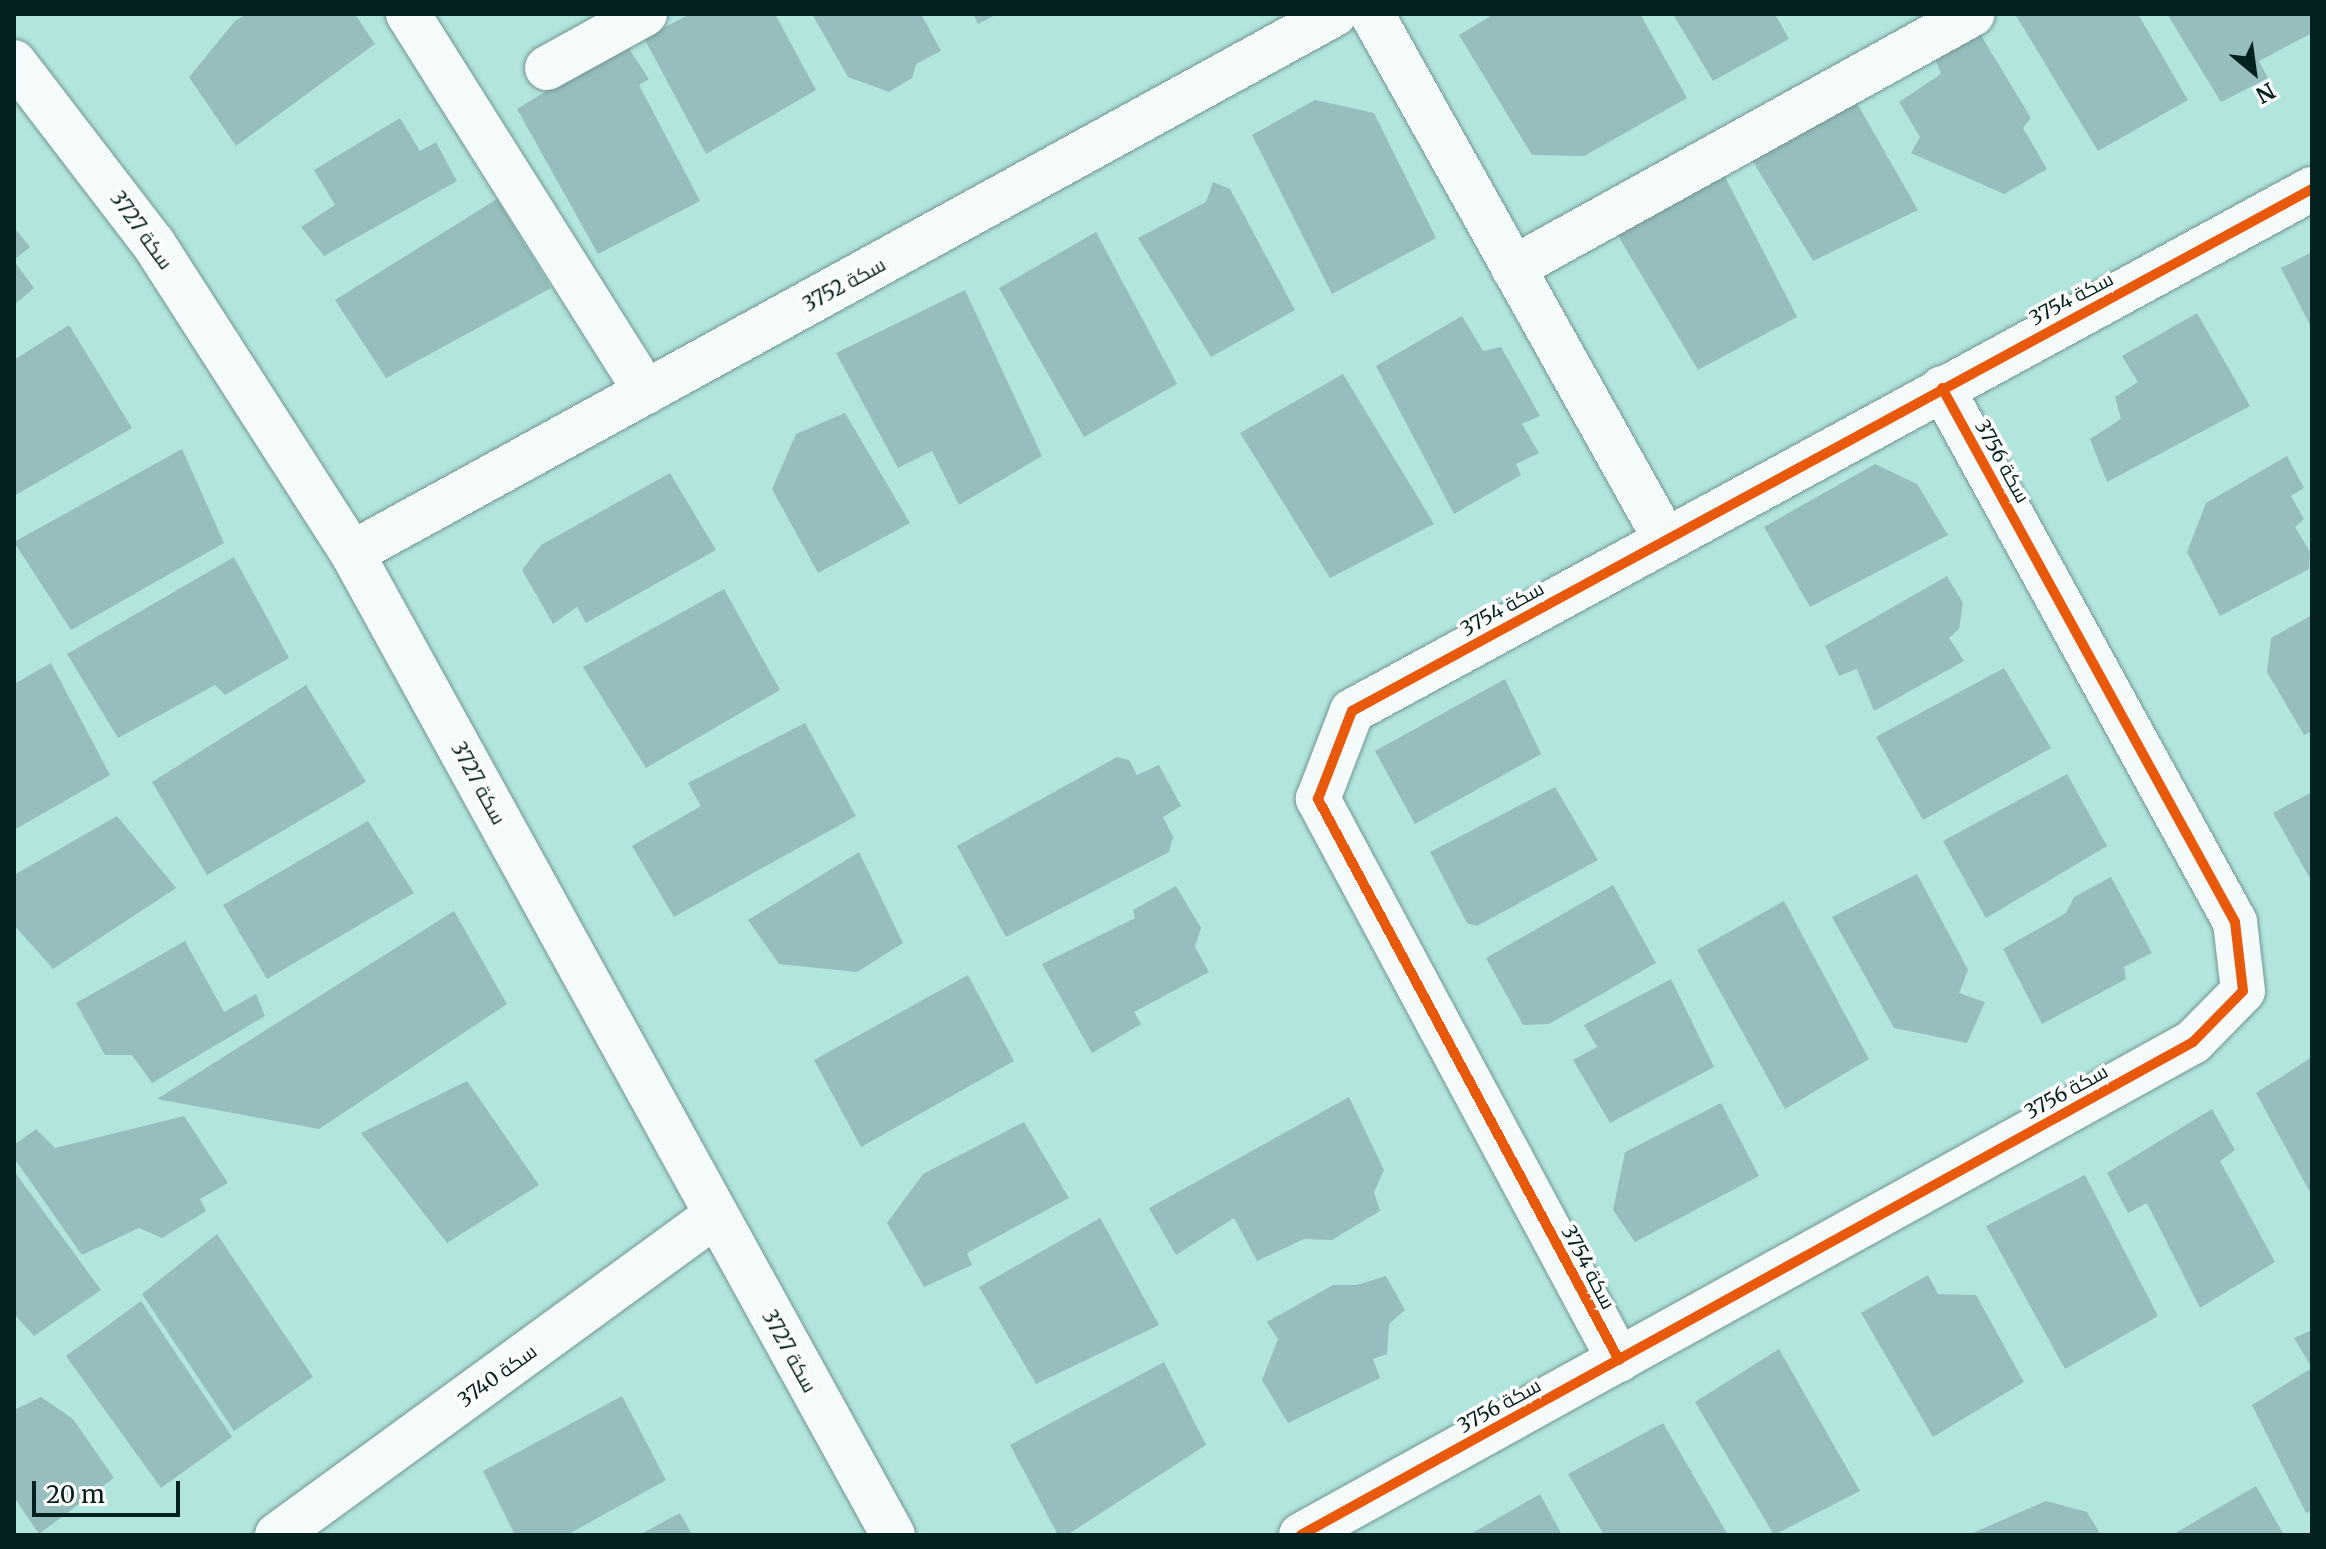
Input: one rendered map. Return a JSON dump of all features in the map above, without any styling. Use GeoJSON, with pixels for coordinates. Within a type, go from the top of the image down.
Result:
{"type":"FeatureCollection","features":[{"type":"Feature","properties":{"kind":"street"},"geometry":{"type":"LineString","coordinates":[[408,14],[646,392]]}},
{"type":"Feature","properties":{"kind":"street"},"geometry":{"type":"LineString","coordinates":[[547,68],[645,14]]}},
{"type":"Feature","properties":{"kind":"street"},"geometry":{"type":"LineString","coordinates":[[1513,268],[1973,14]]}},
{"type":"Feature","properties":{"kind":"street"},"geometry":{"type":"LineString","coordinates":[[1341,15],[1513,268],[1665,539]]}},
{"type":"Feature","properties":{"kind":"street","name":"سكة 3752"},"geometry":{"type":"LineString","coordinates":[[352,553],[1341,15]]}},
{"type":"Feature","properties":{"kind":"street","name":"سكة 3727"},"geometry":{"type":"LineString","coordinates":[[14,62],[153,243],[352,553],[893,1535]]}},
{"type":"Feature","properties":{"kind":"street","name":"سكة 3754"},"geometry":{"type":"LineString","coordinates":[[1619,1360],[1318,799],[1352,711],[2312,189]]}},
{"type":"Feature","properties":{"kind":"street","name":"سكة 3756"},"geometry":{"type":"LineString","coordinates":[[1301,1535],[2193,1042],[2243,991],[2235,922],[1942,388]]}},
{"type":"Feature","properties":{"kind":"street","name":"سكة 3740"},"geometry":{"type":"LineString","coordinates":[[277,1535],[716,1215]]}},
{"type":"Feature","properties":{"kind":"building"},"geometry":{"type":"Polygon","coordinates":[[[247,14],[355,14],[375,44],[236,146],[189,77],[235,21],[247,14]]]}},
{"type":"Feature","properties":{"kind":"building"},"geometry":{"type":"Polygon","coordinates":[[[690,14],[775,14],[816,90],[706,154],[644,38],[690,14]]]}},
{"type":"Feature","properties":{"kind":"building"},"geometry":{"type":"Polygon","coordinates":[[[812,14],[921,14],[941,51],[916,64],[912,78],[889,92],[848,77],[812,14]]]}},
{"type":"Feature","properties":{"kind":"building"},"geometry":{"type":"Polygon","coordinates":[[[973,14],[997,14],[978,24],[973,14]]]}},
{"type":"Feature","properties":{"kind":"building"},"geometry":{"type":"Polygon","coordinates":[[[1494,14],[1640,14],[1687,98],[1584,156],[1532,155],[1459,35],[1494,14]]]}},
{"type":"Feature","properties":{"kind":"building"},"geometry":{"type":"Polygon","coordinates":[[[1673,14],[1775,14],[1789,39],[1713,81],[1673,14]]]}},
{"type":"Feature","properties":{"kind":"building"},"geometry":{"type":"Polygon","coordinates":[[[2015,14],[2138,14],[2188,100],[2098,151],[2015,14]]]}},
{"type":"Feature","properties":{"kind":"building"},"geometry":{"type":"Polygon","coordinates":[[[2167,14],[2312,14],[2312,33],[2259,61],[2268,78],[2221,102],[2167,14]]]}},
{"type":"Feature","properties":{"kind":"building"},"geometry":{"type":"Polygon","coordinates":[[[1976,27],[2031,118],[2023,128],[2047,169],[2004,194],[1911,153],[1920,137],[1899,102],[1941,74],[1933,53],[1976,27]]]}},
{"type":"Feature","properties":{"kind":"building"},"geometry":{"type":"Polygon","coordinates":[[[618,32],[649,79],[639,85],[700,201],[598,254],[517,109],[590,64],[618,32]]]}},
{"type":"Feature","properties":{"kind":"building"},"geometry":{"type":"Polygon","coordinates":[[[1847,86],[1918,210],[1813,261],[1743,145],[1847,86]]]}},
{"type":"Feature","properties":{"kind":"building"},"geometry":{"type":"Polygon","coordinates":[[[1315,100],[1374,113],[1436,238],[1332,294],[1252,135],[1315,100]]]}},
{"type":"Feature","properties":{"kind":"building"},"geometry":{"type":"Polygon","coordinates":[[[400,118],[420,151],[436,142],[457,181],[324,256],[301,227],[335,205],[314,170],[400,118]]]}},
{"type":"Feature","properties":{"kind":"building"},"geometry":{"type":"Polygon","coordinates":[[[1721,169],[1797,317],[1698,370],[1614,229],[1721,169]]]}},
{"type":"Feature","properties":{"kind":"building"},"geometry":{"type":"Polygon","coordinates":[[[1213,182],[1230,189],[1295,310],[1211,357],[1138,238],[1206,202],[1213,182]]]}},
{"type":"Feature","properties":{"kind":"building"},"geometry":{"type":"Polygon","coordinates":[[[497,199],[551,288],[386,378],[335,300],[497,199]]]}},
{"type":"Feature","properties":{"kind":"building"},"geometry":{"type":"Polygon","coordinates":[[[14,227],[30,247],[14,260],[14,227]]]}},
{"type":"Feature","properties":{"kind":"building"},"geometry":{"type":"Polygon","coordinates":[[[1096,232],[1177,384],[1084,437],[999,288],[1096,232]]]}},
{"type":"Feature","properties":{"kind":"building"},"geometry":{"type":"Polygon","coordinates":[[[2312,252],[2312,329],[2281,268],[2312,252]]]}},
{"type":"Feature","properties":{"kind":"building"},"geometry":{"type":"Polygon","coordinates":[[[14,261],[34,288],[14,305],[14,261]]]}},
{"type":"Feature","properties":{"kind":"building"},"geometry":{"type":"Polygon","coordinates":[[[965,290],[1042,456],[959,505],[932,451],[898,468],[836,353],[965,290]]]}},
{"type":"Feature","properties":{"kind":"building"},"geometry":{"type":"Polygon","coordinates":[[[2197,313],[2250,406],[2107,482],[2090,439],[2121,419],[2115,397],[2138,382],[2122,356],[2197,313]]]}},
{"type":"Feature","properties":{"kind":"building"},"geometry":{"type":"Polygon","coordinates":[[[1462,316],[1483,351],[1501,347],[1540,416],[1522,424],[1539,453],[1516,464],[1521,475],[1454,514],[1376,366],[1462,316]]]}},
{"type":"Feature","properties":{"kind":"building"},"geometry":{"type":"Polygon","coordinates":[[[69,325],[132,428],[14,496],[14,360],[69,325]]]}},
{"type":"Feature","properties":{"kind":"building"},"geometry":{"type":"Polygon","coordinates":[[[1343,374],[1434,524],[1330,578],[1240,433],[1343,374]]]}},
{"type":"Feature","properties":{"kind":"building"},"geometry":{"type":"Polygon","coordinates":[[[845,413],[910,523],[818,573],[772,489],[796,434],[845,413]]]}},
{"type":"Feature","properties":{"kind":"building"},"geometry":{"type":"Polygon","coordinates":[[[182,449],[224,543],[71,630],[14,542],[182,449]]]}},
{"type":"Feature","properties":{"kind":"building"},"geometry":{"type":"Polygon","coordinates":[[[2287,456],[2304,488],[2291,496],[2304,519],[2295,527],[2310,552],[2309,569],[2220,616],[2187,552],[2206,503],[2287,456]]]}},
{"type":"Feature","properties":{"kind":"building"},"geometry":{"type":"Polygon","coordinates":[[[1875,464],[1917,484],[1948,535],[1810,607],[1764,527],[1875,464]]]}},
{"type":"Feature","properties":{"kind":"building"},"geometry":{"type":"Polygon","coordinates":[[[670,473],[716,550],[586,623],[577,607],[553,624],[522,570],[541,545],[670,473]]]}},
{"type":"Feature","properties":{"kind":"building"},"geometry":{"type":"Polygon","coordinates":[[[234,557],[289,658],[225,695],[215,685],[118,738],[67,654],[234,557]]]}},
{"type":"Feature","properties":{"kind":"building"},"geometry":{"type":"Polygon","coordinates":[[[1947,576],[1963,603],[1959,629],[1949,638],[1964,661],[1874,711],[1857,669],[1839,676],[1825,646],[1947,576]]]}},
{"type":"Feature","properties":{"kind":"building"},"geometry":{"type":"Polygon","coordinates":[[[724,589],[780,690],[646,768],[583,667],[724,589]]]}},
{"type":"Feature","properties":{"kind":"building"},"geometry":{"type":"Polygon","coordinates":[[[2312,615],[2312,731],[2304,735],[2267,672],[2271,638],[2312,615]]]}},
{"type":"Feature","properties":{"kind":"building"},"geometry":{"type":"Polygon","coordinates":[[[51,663],[110,775],[14,830],[14,684],[51,663]]]}},
{"type":"Feature","properties":{"kind":"building"},"geometry":{"type":"Polygon","coordinates":[[[2004,668],[2051,748],[1923,820],[1876,737],[2004,668]]]}},
{"type":"Feature","properties":{"kind":"building"},"geometry":{"type":"Polygon","coordinates":[[[1505,679],[1541,754],[1415,824],[1375,751],[1505,679]]]}},
{"type":"Feature","properties":{"kind":"building"},"geometry":{"type":"Polygon","coordinates":[[[306,685],[366,782],[207,875],[152,782],[306,685]]]}},
{"type":"Feature","properties":{"kind":"building"},"geometry":{"type":"Polygon","coordinates":[[[805,723],[856,816],[674,917],[632,846],[701,806],[688,783],[805,723]]]}},
{"type":"Feature","properties":{"kind":"building"},"geometry":{"type":"Polygon","coordinates":[[[1117,757],[1129,760],[1137,775],[1159,765],[1181,806],[1163,817],[1173,837],[1169,852],[1006,937],[957,846],[1117,757]]]}},
{"type":"Feature","properties":{"kind":"building"},"geometry":{"type":"Polygon","coordinates":[[[2067,774],[2107,846],[1986,918],[1943,841],[2067,774]]]}},
{"type":"Feature","properties":{"kind":"building"},"geometry":{"type":"Polygon","coordinates":[[[1555,787],[1598,860],[1477,926],[1467,923],[1430,852],[1555,787]]]}},
{"type":"Feature","properties":{"kind":"building"},"geometry":{"type":"Polygon","coordinates":[[[2312,792],[2312,882],[2273,813],[2312,792]]]}},
{"type":"Feature","properties":{"kind":"building"},"geometry":{"type":"Polygon","coordinates":[[[117,816],[176,888],[53,969],[14,925],[14,875],[117,816]]]}},
{"type":"Feature","properties":{"kind":"building"},"geometry":{"type":"Polygon","coordinates":[[[368,821],[414,893],[267,979],[223,905],[368,821]]]}},
{"type":"Feature","properties":{"kind":"building"},"geometry":{"type":"Polygon","coordinates":[[[859,852],[903,943],[857,972],[779,964],[748,920],[859,852]]]}},
{"type":"Feature","properties":{"kind":"building"},"geometry":{"type":"Polygon","coordinates":[[[1917,874],[1968,970],[1959,993],[1985,1002],[1967,1043],[1894,1028],[1832,917],[1917,874]]]}},
{"type":"Feature","properties":{"kind":"building"},"geometry":{"type":"Polygon","coordinates":[[[2111,877],[2152,953],[2124,967],[2126,979],[2042,1024],[2003,949],[2066,913],[2074,897],[2111,877]]]}},
{"type":"Feature","properties":{"kind":"building"},"geometry":{"type":"Polygon","coordinates":[[[1613,885],[1656,963],[1549,1024],[1523,1025],[1486,958],[1613,885]]]}},
{"type":"Feature","properties":{"kind":"building"},"geometry":{"type":"Polygon","coordinates":[[[1176,886],[1201,928],[1195,947],[1209,972],[1134,1012],[1141,1024],[1092,1053],[1042,964],[1135,918],[1133,910],[1176,886]]]}},
{"type":"Feature","properties":{"kind":"building"},"geometry":{"type":"Polygon","coordinates":[[[1784,901],[1869,1059],[1785,1109],[1697,950],[1784,901]]]}},
{"type":"Feature","properties":{"kind":"building"},"geometry":{"type":"Polygon","coordinates":[[[454,911],[507,1004],[319,1129],[157,1099],[454,911]]]}},
{"type":"Feature","properties":{"kind":"building"},"geometry":{"type":"Polygon","coordinates":[[[185,941],[224,1012],[256,994],[265,1016],[152,1083],[132,1055],[105,1055],[76,1003],[185,941]]]}},
{"type":"Feature","properties":{"kind":"building"},"geometry":{"type":"Polygon","coordinates":[[[968,975],[1014,1061],[861,1147],[814,1060],[968,975]]]}},
{"type":"Feature","properties":{"kind":"building"},"geometry":{"type":"Polygon","coordinates":[[[1671,979],[1714,1067],[1610,1123],[1573,1060],[1597,1047],[1584,1025],[1671,979]]]}},
{"type":"Feature","properties":{"kind":"building"},"geometry":{"type":"Polygon","coordinates":[[[2312,1057],[2312,1196],[2256,1093],[2312,1057]]]}},
{"type":"Feature","properties":{"kind":"building"},"geometry":{"type":"Polygon","coordinates":[[[467,1081],[539,1185],[447,1243],[361,1133],[467,1081]]]}},
{"type":"Feature","properties":{"kind":"building"},"geometry":{"type":"Polygon","coordinates":[[[1349,1097],[1384,1170],[1374,1192],[1380,1211],[1332,1240],[1304,1239],[1257,1261],[1234,1218],[1176,1255],[1149,1208],[1349,1097]]]}},
{"type":"Feature","properties":{"kind":"building"},"geometry":{"type":"Polygon","coordinates":[[[1721,1103],[1759,1176],[1635,1242],[1613,1210],[1625,1152],[1721,1103]]]}},
{"type":"Feature","properties":{"kind":"building"},"geometry":{"type":"Polygon","coordinates":[[[2212,1109],[2235,1150],[2220,1161],[2275,1262],[2200,1308],[2147,1203],[2128,1213],[2107,1173],[2212,1109]]]}},
{"type":"Feature","properties":{"kind":"building"},"geometry":{"type":"Polygon","coordinates":[[[184,1116],[228,1183],[200,1199],[206,1211],[162,1238],[139,1228],[82,1255],[14,1158],[14,1145],[36,1129],[55,1148],[184,1116]]]}},
{"type":"Feature","properties":{"kind":"building"},"geometry":{"type":"Polygon","coordinates":[[[1024,1122],[1069,1198],[967,1253],[972,1265],[924,1287],[887,1223],[923,1174],[1024,1122]]]}},
{"type":"Feature","properties":{"kind":"building"},"geometry":{"type":"Polygon","coordinates":[[[14,1171],[101,1290],[34,1336],[14,1314],[14,1171]]]}},
{"type":"Feature","properties":{"kind":"building"},"geometry":{"type":"Polygon","coordinates":[[[2085,1175],[2158,1316],[2065,1369],[1986,1226],[2085,1175]]]}},
{"type":"Feature","properties":{"kind":"building"},"geometry":{"type":"Polygon","coordinates":[[[1100,1218],[1159,1325],[1036,1384],[979,1287],[1100,1218]]]}},
{"type":"Feature","properties":{"kind":"building"},"geometry":{"type":"Polygon","coordinates":[[[217,1234],[313,1377],[234,1431],[142,1294],[217,1234]]]}},
{"type":"Feature","properties":{"kind":"building"},"geometry":{"type":"Polygon","coordinates":[[[1928,1275],[1938,1294],[1976,1295],[2024,1382],[1933,1437],[1861,1313],[1928,1275]]]}},
{"type":"Feature","properties":{"kind":"building"},"geometry":{"type":"Polygon","coordinates":[[[1386,1276],[1405,1310],[1389,1324],[1387,1354],[1373,1359],[1380,1378],[1288,1423],[1262,1380],[1278,1339],[1267,1322],[1333,1285],[1357,1285],[1386,1276]]]}},
{"type":"Feature","properties":{"kind":"building"},"geometry":{"type":"Polygon","coordinates":[[[141,1301],[232,1437],[161,1488],[66,1356],[141,1301]]]}},
{"type":"Feature","properties":{"kind":"building"},"geometry":{"type":"Polygon","coordinates":[[[2312,1330],[2312,1368],[2294,1338],[2312,1330]]]}},
{"type":"Feature","properties":{"kind":"building"},"geometry":{"type":"Polygon","coordinates":[[[1779,1349],[1860,1491],[1774,1535],[1695,1402],[1779,1349]]]}},
{"type":"Feature","properties":{"kind":"building"},"geometry":{"type":"Polygon","coordinates":[[[1164,1362],[1206,1445],[1067,1535],[1058,1535],[1010,1445],[1164,1362]]]}},
{"type":"Feature","properties":{"kind":"building"},"geometry":{"type":"Polygon","coordinates":[[[2312,1368],[2312,1511],[2306,1513],[2252,1405],[2312,1368]]]}},
{"type":"Feature","properties":{"kind":"building"},"geometry":{"type":"Polygon","coordinates":[[[622,1396],[666,1480],[567,1535],[515,1535],[483,1471],[622,1396]]]}},
{"type":"Feature","properties":{"kind":"building"},"geometry":{"type":"Polygon","coordinates":[[[41,1397],[73,1419],[114,1478],[39,1534],[14,1497],[14,1410],[41,1397]]]}},
{"type":"Feature","properties":{"kind":"building"},"geometry":{"type":"Polygon","coordinates":[[[1663,1423],[1728,1535],[1604,1535],[1568,1474],[1663,1423]]]}},
{"type":"Feature","properties":{"kind":"building"},"geometry":{"type":"Polygon","coordinates":[[[2256,1486],[2284,1535],[2172,1535],[2256,1486]]]}},
{"type":"Feature","properties":{"kind":"building"},"geometry":{"type":"Polygon","coordinates":[[[1540,1494],[1562,1535],[1469,1535],[1540,1494]]]}},
{"type":"Feature","properties":{"kind":"building"},"geometry":{"type":"Polygon","coordinates":[[[2046,1501],[2087,1512],[2101,1535],[1968,1535],[2046,1501]]]}},
{"type":"Feature","properties":{"kind":"building"},"geometry":{"type":"Polygon","coordinates":[[[680,1513],[692,1535],[639,1535],[680,1513]]]}},
{"type":"Feature","properties":{"kind":"cycle path"},"geometry":{"type":"LineString","coordinates":[[1619,1360],[1318,799],[1352,711],[2312,189]]}},
{"type":"Feature","properties":{"kind":"cycle path"},"geometry":{"type":"LineString","coordinates":[[1301,1535],[2193,1042],[2243,991],[2235,922],[1942,388]]}}]}
